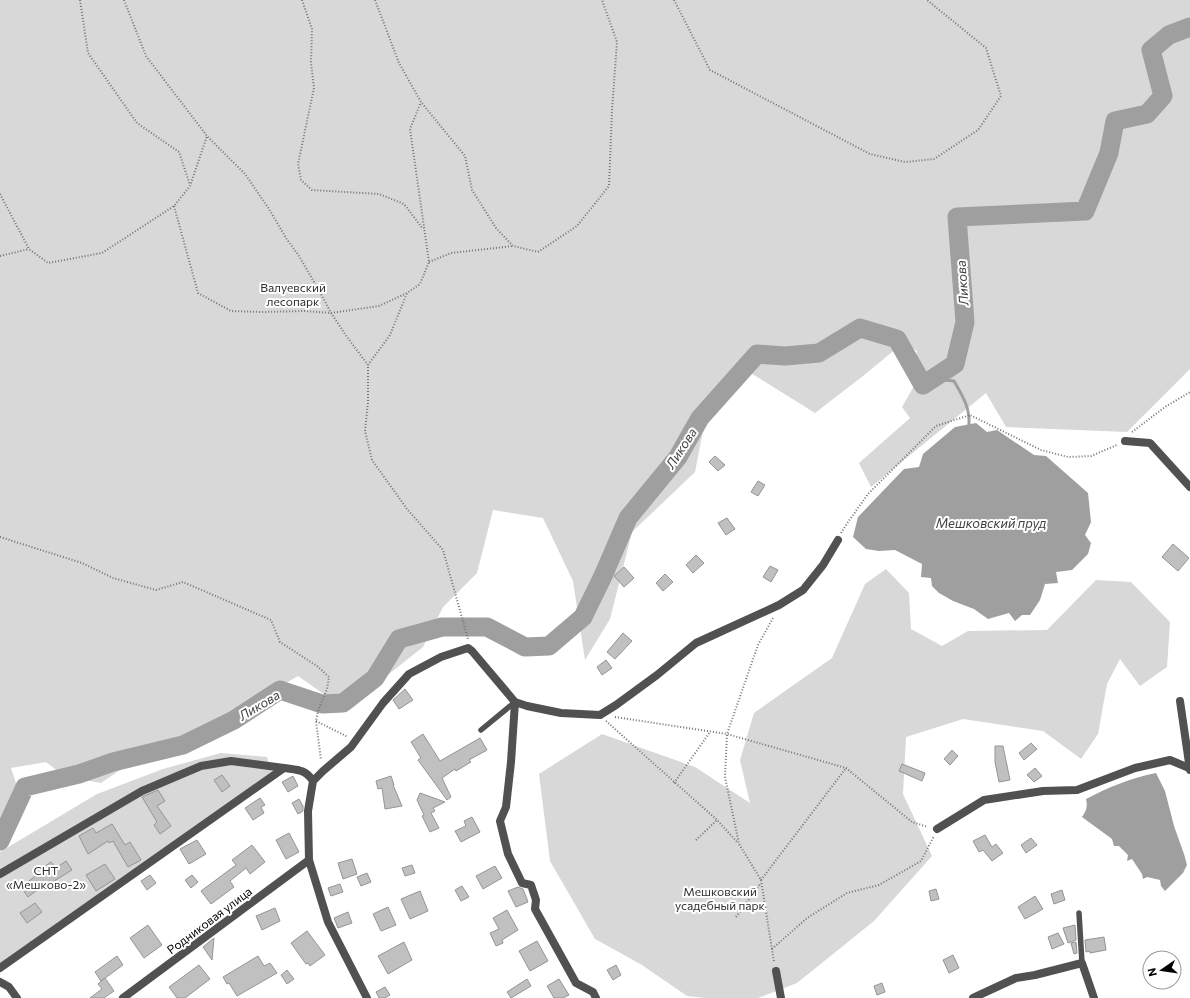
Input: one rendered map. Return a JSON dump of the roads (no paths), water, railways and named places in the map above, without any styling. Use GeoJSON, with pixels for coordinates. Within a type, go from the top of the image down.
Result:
{"type":"FeatureCollection","features":[{"type":"Feature","properties":{"kind":"street"},"geometry":{"type":"LineString","coordinates":[[1125,441],[1150,443],[1190,487]]}},
{"type":"Feature","properties":{"kind":"street"},"geometry":{"type":"LineString","coordinates":[[367,998],[328,922],[309,860],[308,811],[313,781],[351,747],[383,703],[409,674],[441,657],[468,648],[515,702],[561,713],[600,715],[657,676],[696,643],[780,606],[803,590],[823,565],[838,540]]}},
{"type":"Feature","properties":{"kind":"street"},"geometry":{"type":"LineString","coordinates":[[1180,701],[1190,769]]}},
{"type":"Feature","properties":{"kind":"street"},"geometry":{"type":"LineString","coordinates":[[515,702],[506,807],[500,821],[508,854],[522,883],[531,885],[536,900],[535,909],[576,983],[593,992],[596,998]]}},
{"type":"Feature","properties":{"kind":"street"},"geometry":{"type":"LineString","coordinates":[[937,830],[984,800],[1043,791],[1077,790],[1135,768],[1170,760],[1190,769]]}},
{"type":"Feature","properties":{"kind":"street"},"geometry":{"type":"LineString","coordinates":[[0,874],[142,791],[200,766],[231,761],[284,768],[308,773],[313,781]]}},
{"type":"Feature","properties":{"kind":"street"},"geometry":{"type":"LineString","coordinates":[[0,968],[284,768]]}},
{"type":"Feature","properties":{"kind":"street","name":"Родниковая улица"},"geometry":{"type":"LineString","coordinates":[[124,998],[309,860]]}},
{"type":"Feature","properties":{"kind":"street"},"geometry":{"type":"LineString","coordinates":[[973,998],[1016,978],[1035,975],[1082,963],[1094,998]]}},
{"type":"Feature","properties":{"kind":"street"},"geometry":{"type":"LineString","coordinates":[[776,971],[781,998]]}},
{"type":"Feature","properties":{"kind":"street"},"geometry":{"type":"LineString","coordinates":[[0,982],[9,987],[17,998]]}},
{"type":"Feature","properties":{"kind":"lane"},"geometry":{"type":"LineString","coordinates":[[481,730],[515,702]]}},
{"type":"Feature","properties":{"kind":"lane"},"geometry":{"type":"LineString","coordinates":[[1079,913],[1082,963]]}},
{"type":"Feature","properties":{"kind":"water","name":"Мешковский пруд"},"geometry":{"type":"Polygon","coordinates":[[[976,423],[987,432],[997,430],[1034,455],[1046,456],[1088,493],[1091,522],[1085,535],[1091,543],[1088,554],[1072,570],[1056,572],[1058,583],[1045,584],[1040,600],[1030,615],[1022,615],[1015,621],[1009,613],[988,619],[974,609],[953,601],[939,593],[932,586],[931,578],[921,577],[922,564],[895,550],[879,551],[866,549],[853,537],[858,517],[904,469],[919,467],[923,454],[955,427],[976,423]]]}},
{"type":"Feature","properties":{"kind":"water"},"geometry":{"type":"Polygon","coordinates":[[[1156,773],[1165,791],[1174,826],[1187,865],[1183,873],[1165,891],[1161,886],[1160,880],[1147,877],[1143,879],[1142,874],[1132,859],[1127,861],[1128,855],[1119,846],[1114,846],[1112,839],[1082,817],[1086,809],[1086,799],[1120,783],[1156,773]]]}},
{"type":"Feature","properties":{"kind":"waterway","name":"Ликова"},"geometry":{"type":"LineString","coordinates":[[0,841],[25,787],[79,774],[113,762],[183,745],[234,720],[280,690],[322,704],[343,703],[375,678],[399,639],[442,627],[487,627],[525,647],[549,646],[583,617],[603,576],[628,518],[678,457],[700,418],[757,354],[785,356],[819,353],[860,328],[897,339],[923,385],[955,364],[965,322],[957,217],[1085,211],[1109,153],[1115,121],[1147,114],[1163,96],[1151,50],[1169,35],[1190,27]]}},
{"type":"Feature","properties":{"kind":"waterway"},"geometry":{"type":"LineString","coordinates":[[933,379],[954,381],[963,396],[967,407],[969,424]]}},
{"type":"Feature","properties":{"kind":"park label","name":"Валуевский лесопарк"},"geometry":{"type":"Point","coordinates":[293,294]}},
{"type":"Feature","properties":{"kind":"park label","name":"СНТ «Мешково-2»"},"geometry":{"type":"Point","coordinates":[46,877]}},
{"type":"Feature","properties":{"kind":"park label","name":"Мешковский усадебный парк"},"geometry":{"type":"Point","coordinates":[720,898]}}]}
